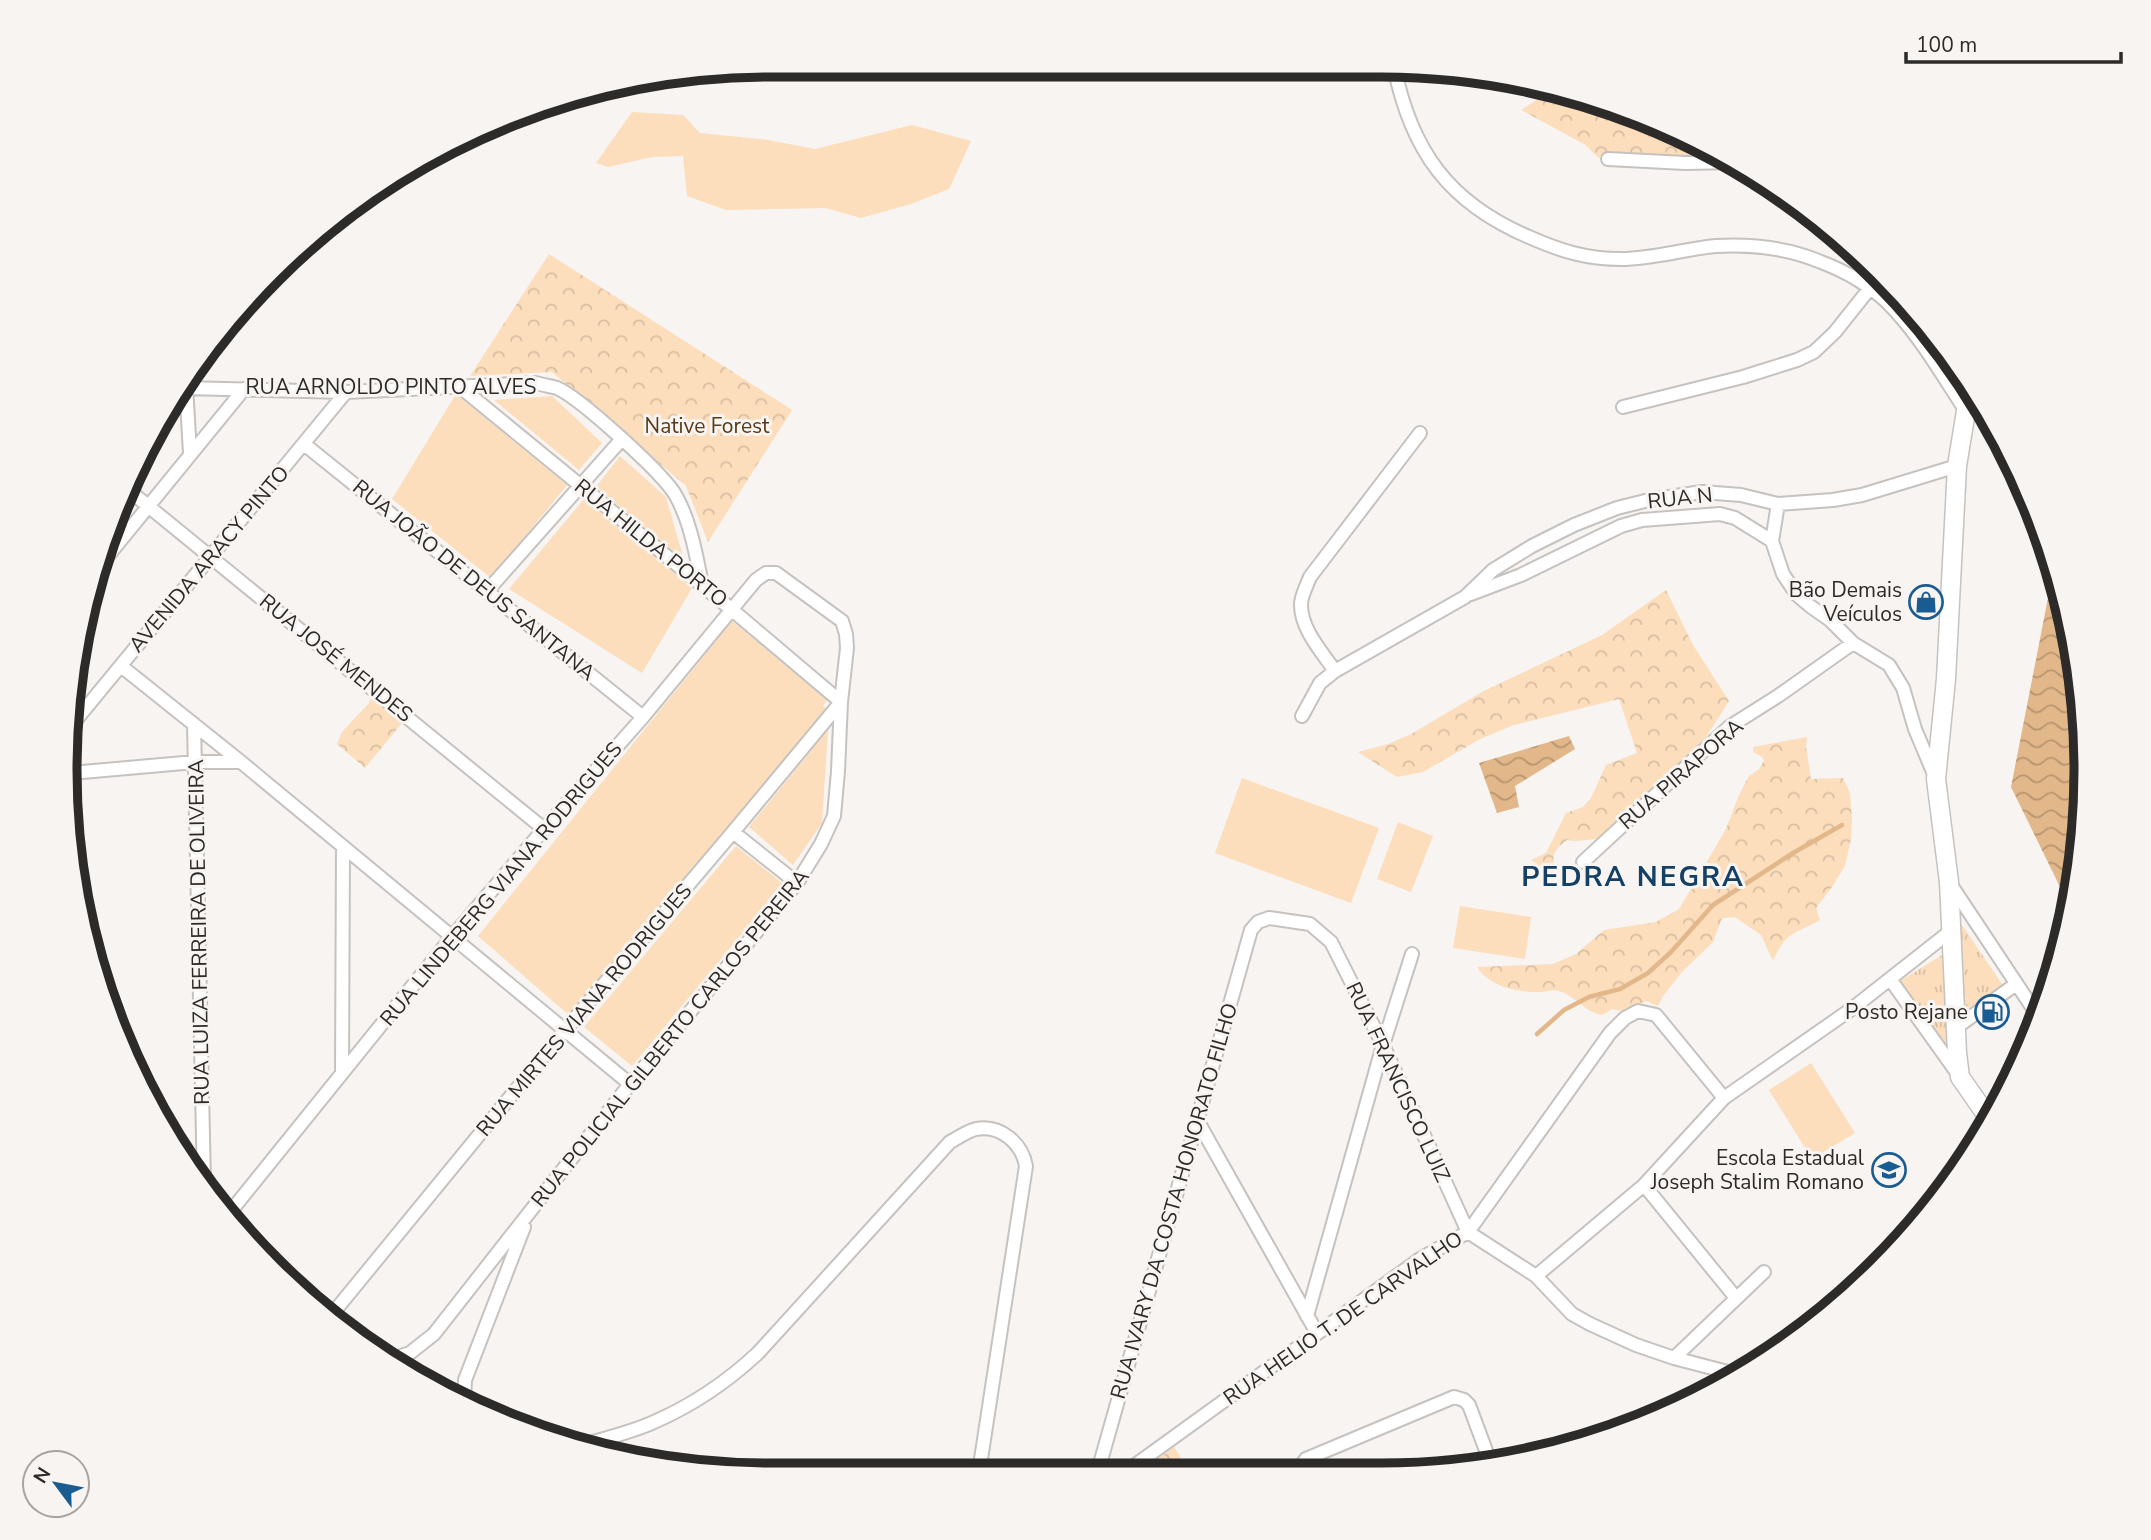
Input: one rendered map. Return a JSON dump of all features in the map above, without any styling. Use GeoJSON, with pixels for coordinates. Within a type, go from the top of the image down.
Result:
{"type":"FeatureCollection","features":[{"type":"Feature","properties":{"kind":"main road"},"geometry":{"type":"LineString","coordinates":[[1969,404],[1957,466],[1946,679],[1936,779],[1949,882],[1960,1077],[1984,1111]]}},
{"type":"Feature","properties":{"kind":"street"},"geometry":{"type":"LineString","coordinates":[[1397,77],[1405,112],[1415,136],[1442,178],[1478,209],[1513,230],[1569,254],[1591,258],[1623,259],[1745,245],[1798,253],[1820,261],[1870,288],[1888,303],[1908,326],[1966,411]]}},
{"type":"Feature","properties":{"kind":"street"},"geometry":{"type":"LineString","coordinates":[[1608,159],[1714,162]]}},
{"type":"Feature","properties":{"kind":"street"},"geometry":{"type":"LineString","coordinates":[[1623,407],[1743,377],[1814,352],[1835,332],[1870,288]]}},
{"type":"Feature","properties":{"kind":"street","name":"RUA ARNOLDO PINTO ALVES"},"geometry":{"type":"LineString","coordinates":[[193,387],[346,392],[536,383],[556,388],[571,397],[621,440]]}},
{"type":"Feature","properties":{"kind":"street","name":"RUA HILDA PORTO"},"geometry":{"type":"LineString","coordinates":[[459,386],[702,584],[841,702]]}},
{"type":"Feature","properties":{"kind":"street"},"geometry":{"type":"LineString","coordinates":[[113,550],[244,389]]}},
{"type":"Feature","properties":{"kind":"street","name":"AVENIDA ARACY PINTO"},"geometry":{"type":"LineString","coordinates":[[79,716],[346,392]]}},
{"type":"Feature","properties":{"kind":"street"},"geometry":{"type":"LineString","coordinates":[[186,398],[190,453]]}},
{"type":"Feature","properties":{"kind":"street"},"geometry":{"type":"LineString","coordinates":[[1335,671],[1318,648],[1303,620],[1301,601],[1310,577],[1420,433]]}},
{"type":"Feature","properties":{"kind":"street"},"geometry":{"type":"LineString","coordinates":[[488,590],[621,440],[662,477],[676,497],[692,536],[702,584]]}},
{"type":"Feature","properties":{"kind":"street","name":"RUA JOÃO DE DEUS SANTANA"},"geometry":{"type":"LineString","coordinates":[[304,444],[643,717]]}},
{"type":"Feature","properties":{"kind":"street","name":"RUA N"},"geometry":{"type":"LineString","coordinates":[[1465,597],[1493,570],[1522,552],[1574,525],[1617,508],[1702,492],[1741,495],[1778,504],[1833,500],[1862,495],[1957,466]]}},
{"type":"Feature","properties":{"kind":"street","name":"RUA JOSÉ MENDES"},"geometry":{"type":"LineString","coordinates":[[134,495],[544,829]]}},
{"type":"Feature","properties":{"kind":"street"},"geometry":{"type":"LineString","coordinates":[[1735,519],[1741,495]]}},
{"type":"Feature","properties":{"kind":"street"},"geometry":{"type":"LineString","coordinates":[[1778,504],[1772,541],[1783,574],[1797,595],[1830,620],[1853,643],[1889,665],[1903,688],[1917,736],[1936,779]]}},
{"type":"Feature","properties":{"kind":"street","name":"RUA N"},"geometry":{"type":"LineString","coordinates":[[1302,716],[1320,683],[1335,671],[1465,597],[1521,575],[1621,526],[1642,520],[1720,514],[1735,519],[1772,541]]}},
{"type":"Feature","properties":{"kind":"street"},"geometry":{"type":"LineString","coordinates":[[1596,516],[1604,533]]}},
{"type":"Feature","properties":{"kind":"street","name":"RUA LINDEBERG VIANA RODRIGUES"},"geometry":{"type":"LineString","coordinates":[[233,1208],[452,937],[643,717],[756,580],[766,573],[776,573],[842,621]]}},
{"type":"Feature","properties":{"kind":"street","name":"RUA POLICIAL GILBERTO CARLOS PEREIRA"},"geometry":{"type":"LineString","coordinates":[[401,1356],[410,1353],[434,1334],[630,1084],[797,883],[821,844],[834,816],[847,648],[842,621]]}},
{"type":"Feature","properties":{"kind":"street","name":"RUA PIRAPORA"},"geometry":{"type":"LineString","coordinates":[[1583,862],[1729,727],[1853,643]]}},
{"type":"Feature","properties":{"kind":"street"},"geometry":{"type":"LineString","coordinates":[[121,666],[630,1084]]}},
{"type":"Feature","properties":{"kind":"street","name":"RUA MIRTES VIANA RODRIGUES"},"geometry":{"type":"LineString","coordinates":[[335,1309],[565,1030],[841,702]]}},
{"type":"Feature","properties":{"kind":"street","name":"RUA LUIZA FERREIRA DE OLIVEIRA"},"geometry":{"type":"LineString","coordinates":[[194,724],[204,1169]]}},
{"type":"Feature","properties":{"kind":"street"},"geometry":{"type":"LineString","coordinates":[[77,772],[195,762],[240,762]]}},
{"type":"Feature","properties":{"kind":"street"},"geometry":{"type":"LineString","coordinates":[[733,832],[797,883]]}},
{"type":"Feature","properties":{"kind":"street"},"geometry":{"type":"LineString","coordinates":[[342,1073],[343,847]]}},
{"type":"Feature","properties":{"kind":"street"},"geometry":{"type":"LineString","coordinates":[[1949,882],[2032,1007]]}},
{"type":"Feature","properties":{"kind":"street","name":"RUA FRANCISCO LUIZ"},"geometry":{"type":"LineString","coordinates":[[1251,930],[1258,922],[1269,918],[1310,924],[1331,942],[1382,1045],[1468,1232]]}},
{"type":"Feature","properties":{"kind":"street","name":"RUA IVARY DA COSTA HONORATO FILHO"},"geometry":{"type":"LineString","coordinates":[[1100,1463],[1251,930]]}},
{"type":"Feature","properties":{"kind":"street"},"geometry":{"type":"LineString","coordinates":[[1536,1276],[1644,1185],[1724,1098],[1853,1008],[1952,930]]}},
{"type":"Feature","properties":{"kind":"street"},"geometry":{"type":"LineString","coordinates":[[1307,1316],[1382,1045],[1412,954]]}},
{"type":"Feature","properties":{"kind":"street"},"geometry":{"type":"LineString","coordinates":[[1890,979],[1960,1077]]}},
{"type":"Feature","properties":{"kind":"street"},"geometry":{"type":"LineString","coordinates":[[1957,1027],[2016,985]]}},
{"type":"Feature","properties":{"kind":"street","name":"RUA HELIO T. DE CARVALHO"},"geometry":{"type":"LineString","coordinates":[[1138,1463],[1420,1259],[1468,1232],[1610,1033],[1625,1018],[1638,1011],[1656,1015],[1724,1098]]}},
{"type":"Feature","properties":{"kind":"street"},"geometry":{"type":"LineString","coordinates":[[1197,1120],[1317,1334]]}},
{"type":"Feature","properties":{"kind":"street"},"geometry":{"type":"LineString","coordinates":[[597,1440],[653,1423],[713,1391],[738,1372],[950,1142],[976,1129],[988,1129],[1014,1140],[1024,1152],[1026,1166],[980,1463]]}},
{"type":"Feature","properties":{"kind":"street"},"geometry":{"type":"LineString","coordinates":[[1644,1185],[1736,1298]]}},
{"type":"Feature","properties":{"kind":"street"},"geometry":{"type":"LineString","coordinates":[[464,1393],[465,1380],[529,1215]]}},
{"type":"Feature","properties":{"kind":"street"},"geometry":{"type":"LineString","coordinates":[[1468,1232],[1536,1276],[1572,1314],[1636,1345],[1725,1371]]}},
{"type":"Feature","properties":{"kind":"street"},"geometry":{"type":"LineString","coordinates":[[1674,1358],[1763,1272]]}},
{"type":"Feature","properties":{"kind":"street"},"geometry":{"type":"LineString","coordinates":[[1302,1463],[1454,1397],[1469,1405],[1487,1454]]}},
{"type":"Feature","properties":{"kind":"green space"},"geometry":{"type":"Polygon","coordinates":[[[1542,97],[1560,101],[1604,114],[1688,148],[1693,159],[1605,153],[1599,158],[1584,144],[1521,110],[1542,97]]]}},
{"type":"Feature","properties":{"kind":"green space"},"geometry":{"type":"Polygon","coordinates":[[[632,112],[683,115],[700,133],[768,140],[815,149],[912,125],[971,141],[949,189],[911,204],[861,218],[826,208],[726,210],[687,196],[683,156],[652,157],[608,167],[596,163],[632,112]]]}},
{"type":"Feature","properties":{"kind":"green space","name":"Native Forest"},"geometry":{"type":"Polygon","coordinates":[[[549,254],[792,410],[708,542],[686,486],[552,372],[470,376],[549,254]]]}},
{"type":"Feature","properties":{"kind":"green space"},"geometry":{"type":"Polygon","coordinates":[[[456,394],[567,485],[491,578],[392,499],[456,394]]]}},
{"type":"Feature","properties":{"kind":"green space"},"geometry":{"type":"Polygon","coordinates":[[[552,396],[602,443],[579,470],[494,400],[552,396]]]}},
{"type":"Feature","properties":{"kind":"green space"},"geometry":{"type":"Polygon","coordinates":[[[620,456],[666,497],[684,560],[596,487],[620,456]]]}},
{"type":"Feature","properties":{"kind":"green space"},"geometry":{"type":"Polygon","coordinates":[[[584,499],[692,588],[642,673],[509,589],[584,499]]]}},
{"type":"Feature","properties":{"kind":"green space"},"geometry":{"type":"Polygon","coordinates":[[[1666,590],[1693,645],[1729,701],[1703,742],[1615,827],[1596,839],[1567,840],[1557,849],[1553,860],[1558,877],[1531,860],[1546,853],[1566,813],[1583,807],[1591,798],[1606,765],[1637,753],[1619,699],[1514,725],[1480,739],[1423,772],[1397,777],[1358,752],[1411,734],[1482,692],[1602,635],[1666,590]]]}},
{"type":"Feature","properties":{"kind":"green space"},"geometry":{"type":"Polygon","coordinates":[[[732,621],[827,700],[823,706],[832,713],[571,1017],[478,936],[732,621]]]}},
{"type":"Feature","properties":{"kind":"green space"},"geometry":{"type":"Polygon","coordinates":[[[371,696],[402,723],[365,768],[337,744],[342,732],[369,703],[371,696]]]}},
{"type":"Feature","properties":{"kind":"green space"},"geometry":{"type":"Polygon","coordinates":[[[828,730],[822,823],[793,865],[749,827],[828,730]]]}},
{"type":"Feature","properties":{"kind":"green space"},"geometry":{"type":"Polygon","coordinates":[[[1807,737],[1811,779],[1843,778],[1850,793],[1851,839],[1845,866],[1816,908],[1820,920],[1787,938],[1773,961],[1761,935],[1735,917],[1722,918],[1713,942],[1682,972],[1658,1006],[1646,1001],[1625,1012],[1612,1009],[1602,1015],[1590,1011],[1559,991],[1515,990],[1497,984],[1477,967],[1553,964],[1576,954],[1604,930],[1656,922],[1679,909],[1726,829],[1749,776],[1759,769],[1764,761],[1753,752],[1753,747],[1807,737]]]}},
{"type":"Feature","properties":{"kind":"green space"},"geometry":{"type":"Polygon","coordinates":[[[1242,778],[1379,828],[1351,903],[1215,853],[1242,778]]]}},
{"type":"Feature","properties":{"kind":"green space"},"geometry":{"type":"Polygon","coordinates":[[[1398,822],[1433,836],[1411,892],[1377,879],[1398,822]]]}},
{"type":"Feature","properties":{"kind":"green space"},"geometry":{"type":"Polygon","coordinates":[[[736,846],[783,884],[632,1066],[584,1027],[736,846]]]}},
{"type":"Feature","properties":{"kind":"green space"},"geometry":{"type":"Polygon","coordinates":[[[1460,906],[1531,917],[1525,959],[1453,948],[1460,906]]]}},
{"type":"Feature","properties":{"kind":"green space"},"geometry":{"type":"Polygon","coordinates":[[[1962,925],[2004,987],[1963,1011],[1959,926],[1962,925]]]}},
{"type":"Feature","properties":{"kind":"green space"},"geometry":{"type":"Polygon","coordinates":[[[1942,955],[1948,957],[1950,1043],[1946,1047],[1897,983],[1942,955]]]}},
{"type":"Feature","properties":{"kind":"green space"},"geometry":{"type":"Polygon","coordinates":[[[1811,1063],[1855,1133],[1812,1159],[1769,1090],[1811,1063]]]}},
{"type":"Feature","properties":{"kind":"green space"},"geometry":{"type":"Polygon","coordinates":[[[1174,1447],[1184,1463],[1153,1463],[1174,1447]]]}},
{"type":"Feature","properties":{"kind":"water"},"geometry":{"type":"Polygon","coordinates":[[[2046,576],[2061,635],[2073,725],[2073,815],[2063,893],[2011,787],[2048,598],[2046,576]]]}},
{"type":"Feature","properties":{"kind":"water"},"geometry":{"type":"Polygon","coordinates":[[[1569,736],[1575,749],[1515,786],[1519,807],[1497,813],[1479,763],[1569,736]]]}},
{"type":"Feature","properties":{"kind":"waterway"},"geometry":{"type":"LineString","coordinates":[[1537,1034],[1564,1010],[1589,997],[1620,989],[1648,973],[1671,952],[1713,905],[1842,825]]}},
{"type":"Feature","properties":{"kind":"place","name":"Bão Demais Veículos"},"geometry":{"type":"Point","coordinates":[1926,602]}},
{"type":"Feature","properties":{"kind":"place","name":"Posto Rejane"},"geometry":{"type":"Point","coordinates":[1992,1012]}},
{"type":"Feature","properties":{"kind":"place","name":"Escola Estadual Joseph Stalim Romano"},"geometry":{"type":"Point","coordinates":[1889,1170]}},
{"type":"Feature","properties":{"kind":"district","name":"PEDRA NEGRA"},"geometry":{"type":"Point","coordinates":[1633,876]}}]}
